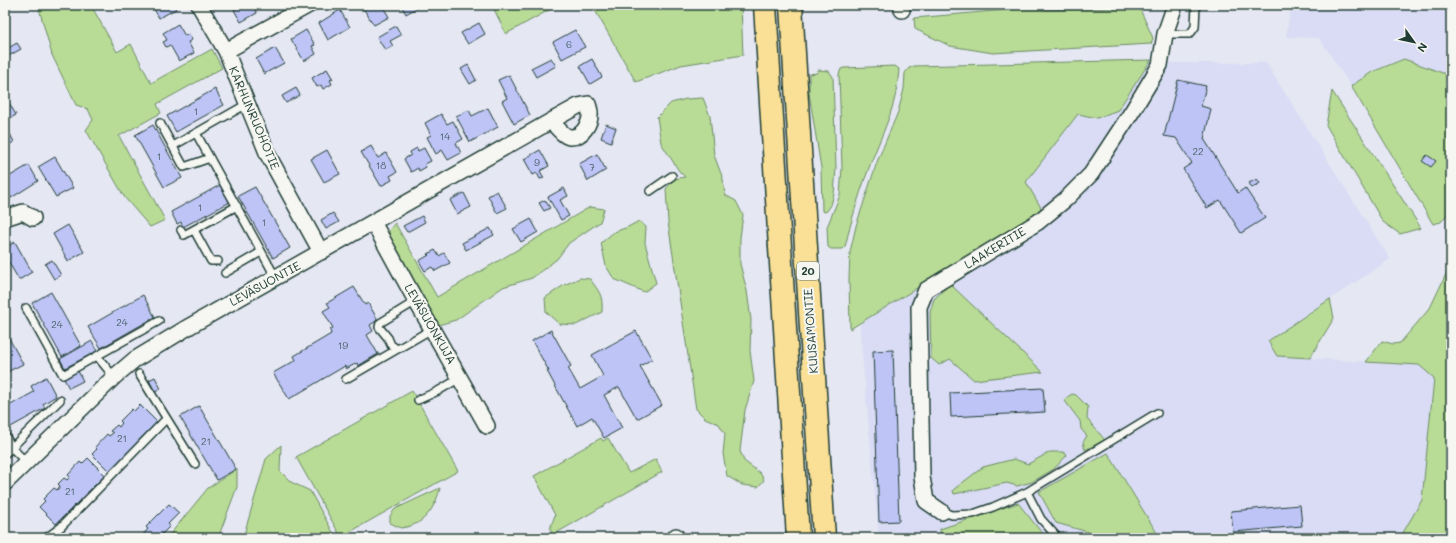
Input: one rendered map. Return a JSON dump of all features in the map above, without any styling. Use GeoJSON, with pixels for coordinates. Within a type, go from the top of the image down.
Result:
{"type":"FeatureCollection","features":[{"type":"Feature","properties":{"kind":"highway","name":"20"},"geometry":{"type":"LineString","coordinates":[[765,5],[798,538]]}},
{"type":"Feature","properties":{"kind":"highway","name":"KUUSAMONTIE"},"geometry":{"type":"LineString","coordinates":[[791,5],[824,538]]}},
{"type":"Feature","properties":{"kind":"street","name":"KARHUNRUOHOTIE"},"geometry":{"type":"LineString","coordinates":[[199,5],[226,52],[268,156],[321,252]]}},
{"type":"Feature","properties":{"kind":"street"},"geometry":{"type":"LineString","coordinates":[[226,52],[310,5]]}},
{"type":"Feature","properties":{"kind":"street","name":"LAAKERITIE"},"geometry":{"type":"LineString","coordinates":[[942,512],[926,501],[922,477],[919,307],[926,290],[1038,222],[1066,199],[1091,174],[1133,110],[1160,65],[1165,34],[1175,5]]}},
{"type":"Feature","properties":{"kind":"street","name":"LEVÄSUONTIE"},"geometry":{"type":"LineString","coordinates":[[7,477],[26,462],[114,377],[134,360],[190,326],[551,121]]}},
{"type":"Feature","properties":{"kind":"street"},"geometry":{"type":"LineString","coordinates":[[5,218],[23,212],[34,218]]}},
{"type":"Feature","properties":{"kind":"street","name":"LEVÄSUONKUJA"},"geometry":{"type":"LineString","coordinates":[[373,222],[487,426]]}},
{"type":"Feature","properties":{"kind":"lane"},"geometry":{"type":"LineString","coordinates":[[1165,34],[1190,34],[1195,27],[1196,5]]}},
{"type":"Feature","properties":{"kind":"lane"},"geometry":{"type":"LineString","coordinates":[[173,146],[247,104]]}},
{"type":"Feature","properties":{"kind":"lane"},"geometry":{"type":"LineString","coordinates":[[160,123],[184,167],[210,158]]}},
{"type":"Feature","properties":{"kind":"lane"},"geometry":{"type":"LineString","coordinates":[[196,133],[276,278]]}},
{"type":"Feature","properties":{"kind":"lane"},"geometry":{"type":"LineString","coordinates":[[650,191],[672,176]]}},
{"type":"Feature","properties":{"kind":"lane"},"geometry":{"type":"LineString","coordinates":[[181,230],[184,236],[237,206]]}},
{"type":"Feature","properties":{"kind":"lane"},"geometry":{"type":"LineString","coordinates":[[194,230],[212,261],[218,261]]}},
{"type":"Feature","properties":{"kind":"lane"},"geometry":{"type":"LineString","coordinates":[[225,273],[261,252]]}},
{"type":"Feature","properties":{"kind":"lane"},"geometry":{"type":"LineString","coordinates":[[397,349],[391,344],[388,338],[378,327],[380,323],[416,301]]}},
{"type":"Feature","properties":{"kind":"lane"},"geometry":{"type":"LineString","coordinates":[[26,308],[63,374],[159,321]]}},
{"type":"Feature","properties":{"kind":"lane"},"geometry":{"type":"LineString","coordinates":[[346,379],[433,329]]}},
{"type":"Feature","properties":{"kind":"lane"},"geometry":{"type":"LineString","coordinates":[[97,356],[114,377]]}},
{"type":"Feature","properties":{"kind":"lane"},"geometry":{"type":"LineString","coordinates":[[139,374],[195,464]]}},
{"type":"Feature","properties":{"kind":"lane"},"geometry":{"type":"LineString","coordinates":[[418,400],[438,391],[460,378]]}},
{"type":"Feature","properties":{"kind":"lane"},"geometry":{"type":"LineString","coordinates":[[5,454],[60,400]]}},
{"type":"Feature","properties":{"kind":"lane"},"geometry":{"type":"LineString","coordinates":[[942,512],[952,515],[973,514],[1027,492],[1157,413]]}},
{"type":"Feature","properties":{"kind":"lane"},"geometry":{"type":"LineString","coordinates":[[46,538],[60,527],[166,419]]}},
{"type":"Feature","properties":{"kind":"lane"},"geometry":{"type":"LineString","coordinates":[[5,435],[12,448],[26,462]]}},
{"type":"Feature","properties":{"kind":"lane"},"geometry":{"type":"LineString","coordinates":[[1027,492],[1041,519],[1058,538]]}},
{"type":"Feature","properties":{"kind":"shaded area"},"geometry":{"type":"Polygon","coordinates":[[[1045,5],[1166,5],[1045,10],[1045,5]]]}},
{"type":"Feature","properties":{"kind":"shaded area"},"geometry":{"type":"Polygon","coordinates":[[[1291,5],[1451,5],[1451,76],[1404,59],[1372,72],[1351,86],[1319,38],[1286,37],[1291,5]]]}},
{"type":"Feature","properties":{"kind":"shaded area"},"geometry":{"type":"Polygon","coordinates":[[[1109,63],[1266,63],[1390,259],[1268,341],[1277,356],[1419,365],[1434,377],[1422,501],[1400,538],[1160,538],[1108,453],[1056,523],[1088,532],[1087,538],[1046,538],[1018,503],[941,529],[941,538],[879,538],[860,331],[861,314],[1019,185],[1109,63]]]}},
{"type":"Feature","properties":{"kind":"green space"},"geometry":{"type":"Polygon","coordinates":[[[38,5],[91,5],[117,52],[131,44],[151,83],[212,49],[222,68],[157,104],[161,113],[119,136],[165,220],[150,227],[125,198],[86,130],[93,120],[88,109],[76,105],[52,55],[38,5]]]}},
{"type":"Feature","properties":{"kind":"green space"},"geometry":{"type":"Polygon","coordinates":[[[492,5],[558,5],[506,34],[492,5]]]}},
{"type":"Feature","properties":{"kind":"green space"},"geometry":{"type":"Polygon","coordinates":[[[592,5],[741,5],[743,55],[681,65],[636,82],[592,5]]]}},
{"type":"Feature","properties":{"kind":"green space"},"geometry":{"type":"Polygon","coordinates":[[[1005,5],[1045,5],[1046,10],[1139,7],[1153,38],[1151,44],[993,53],[950,46],[915,29],[914,18],[1006,10],[1005,5]]]}},
{"type":"Feature","properties":{"kind":"green space"},"geometry":{"type":"Polygon","coordinates":[[[1404,59],[1451,76],[1451,184],[1448,213],[1441,222],[1433,224],[1351,86],[1372,72],[1404,59]]]}},
{"type":"Feature","properties":{"kind":"green space"},"geometry":{"type":"Polygon","coordinates":[[[1151,60],[1118,110],[1097,118],[1078,114],[1026,182],[1042,212],[850,329],[850,252],[856,226],[877,162],[898,112],[904,89],[905,73],[909,68],[914,66],[1151,60]]]}},
{"type":"Feature","properties":{"kind":"green space"},"geometry":{"type":"Polygon","coordinates":[[[895,66],[899,69],[893,105],[860,192],[845,247],[843,249],[831,249],[828,247],[827,227],[840,195],[842,168],[839,74],[841,69],[844,68],[895,66]]]}},
{"type":"Feature","properties":{"kind":"green space"},"geometry":{"type":"Polygon","coordinates":[[[818,70],[829,71],[833,77],[836,168],[834,194],[831,205],[825,212],[822,211],[821,168],[809,93],[809,74],[817,73],[818,70]]]}},
{"type":"Feature","properties":{"kind":"green space"},"geometry":{"type":"Polygon","coordinates":[[[1332,91],[1421,228],[1400,234],[1383,222],[1326,125],[1332,91]]]}},
{"type":"Feature","properties":{"kind":"green space"},"geometry":{"type":"Polygon","coordinates":[[[703,98],[710,116],[714,155],[723,179],[725,195],[736,201],[743,215],[740,238],[740,264],[747,291],[751,320],[750,351],[754,381],[745,410],[740,451],[744,461],[760,473],[764,480],[758,487],[742,485],[727,476],[723,454],[725,434],[719,424],[705,418],[696,409],[668,222],[666,189],[674,179],[685,177],[679,171],[661,143],[657,117],[671,103],[686,99],[703,98]]]}},
{"type":"Feature","properties":{"kind":"green space"},"geometry":{"type":"Polygon","coordinates":[[[590,207],[604,209],[600,222],[569,243],[557,259],[532,278],[503,287],[456,320],[438,325],[390,241],[389,230],[395,223],[437,297],[590,207]]]}},
{"type":"Feature","properties":{"kind":"green space"},"geometry":{"type":"Polygon","coordinates":[[[639,221],[646,227],[645,243],[656,283],[644,292],[614,279],[606,266],[601,243],[614,232],[639,221]]]}},
{"type":"Feature","properties":{"kind":"green space"},"geometry":{"type":"Polygon","coordinates":[[[1449,268],[1451,269],[1451,538],[1400,538],[1422,500],[1434,378],[1419,365],[1366,362],[1382,341],[1393,344],[1400,343],[1430,308],[1449,268]]]}},
{"type":"Feature","properties":{"kind":"green space"},"geometry":{"type":"Polygon","coordinates":[[[580,278],[590,279],[600,294],[602,312],[576,325],[559,324],[546,312],[545,298],[564,285],[580,278]]]}},
{"type":"Feature","properties":{"kind":"green space"},"geometry":{"type":"Polygon","coordinates":[[[950,284],[1043,372],[974,380],[950,359],[939,365],[931,358],[930,312],[934,299],[950,284]]]}},
{"type":"Feature","properties":{"kind":"green space"},"geometry":{"type":"Polygon","coordinates":[[[1330,299],[1334,318],[1310,358],[1277,356],[1268,341],[1330,299]]]}},
{"type":"Feature","properties":{"kind":"green space"},"geometry":{"type":"Polygon","coordinates":[[[412,391],[458,471],[341,537],[296,457],[412,391]]]}},
{"type":"Feature","properties":{"kind":"green space"},"geometry":{"type":"Polygon","coordinates":[[[1072,394],[1076,395],[1088,407],[1087,419],[1105,440],[1085,450],[1083,442],[1087,436],[1081,429],[1080,421],[1065,401],[1066,398],[1072,394]]]}},
{"type":"Feature","properties":{"kind":"green space"},"geometry":{"type":"Polygon","coordinates":[[[601,438],[603,441],[608,438],[629,473],[656,459],[662,472],[553,535],[550,529],[555,515],[534,476],[601,438]]]}},
{"type":"Feature","properties":{"kind":"green space"},"geometry":{"type":"Polygon","coordinates":[[[281,445],[280,471],[291,482],[310,491],[336,538],[243,538],[266,459],[281,445]]]}},
{"type":"Feature","properties":{"kind":"green space"},"geometry":{"type":"Polygon","coordinates":[[[1050,452],[1063,452],[1067,455],[1054,469],[1032,482],[1017,486],[1007,483],[954,494],[953,490],[983,467],[1014,459],[1028,464],[1050,452]]]}},
{"type":"Feature","properties":{"kind":"green space"},"geometry":{"type":"Polygon","coordinates":[[[1108,453],[1160,538],[1087,538],[1088,532],[1056,523],[1039,492],[1108,453]]]}},
{"type":"Feature","properties":{"kind":"green space"},"geometry":{"type":"Polygon","coordinates":[[[237,469],[237,487],[218,538],[167,538],[208,488],[237,469]]]}},
{"type":"Feature","properties":{"kind":"green space"},"geometry":{"type":"Polygon","coordinates":[[[440,488],[437,499],[431,510],[418,523],[401,528],[390,523],[390,516],[395,509],[440,488]]]}},
{"type":"Feature","properties":{"kind":"green space"},"geometry":{"type":"Polygon","coordinates":[[[1018,503],[1046,538],[941,538],[940,529],[1018,503]]]}},
{"type":"Feature","properties":{"kind":"building"},"geometry":{"type":"Polygon","coordinates":[[[152,5],[173,5],[176,9],[159,18],[152,5]]]}},
{"type":"Feature","properties":{"kind":"building"},"geometry":{"type":"Polygon","coordinates":[[[242,5],[252,5],[257,13],[241,22],[234,10],[242,5]]]}},
{"type":"Feature","properties":{"kind":"building"},"geometry":{"type":"Polygon","coordinates":[[[361,5],[382,5],[389,17],[374,25],[361,5]]]}},
{"type":"Feature","properties":{"kind":"building"},"geometry":{"type":"Polygon","coordinates":[[[401,5],[417,5],[418,7],[406,14],[401,5]]]}},
{"type":"Feature","properties":{"kind":"building"},"geometry":{"type":"Polygon","coordinates":[[[923,5],[939,5],[939,8],[923,9],[923,5]]]}},
{"type":"Feature","properties":{"kind":"building"},"geometry":{"type":"Polygon","coordinates":[[[340,10],[350,27],[328,40],[319,23],[340,10]]]}},
{"type":"Feature","properties":{"kind":"building"},"geometry":{"type":"Polygon","coordinates":[[[479,23],[485,34],[468,44],[461,33],[479,23]]]}},
{"type":"Feature","properties":{"kind":"building"},"geometry":{"type":"Polygon","coordinates":[[[178,24],[185,36],[189,34],[192,40],[188,42],[194,53],[179,61],[170,45],[166,47],[163,42],[167,40],[163,33],[178,24]]]}},
{"type":"Feature","properties":{"kind":"building"},"geometry":{"type":"Polygon","coordinates":[[[396,26],[401,35],[390,41],[393,46],[385,50],[377,37],[396,26]]]}},
{"type":"Feature","properties":{"kind":"building"},"geometry":{"type":"Polygon","coordinates":[[[306,30],[315,45],[312,46],[316,54],[304,61],[291,39],[306,30]]]}},
{"type":"Feature","properties":{"kind":"building"},"geometry":{"type":"Polygon","coordinates":[[[575,30],[585,47],[562,59],[553,42],[575,30]]]}},
{"type":"Feature","properties":{"kind":"building"},"geometry":{"type":"Polygon","coordinates":[[[17,43],[21,49],[5,58],[5,50],[17,43]]]}},
{"type":"Feature","properties":{"kind":"building"},"geometry":{"type":"Polygon","coordinates":[[[275,48],[284,63],[264,74],[256,59],[275,48]]]}},
{"type":"Feature","properties":{"kind":"building"},"geometry":{"type":"Polygon","coordinates":[[[551,58],[556,66],[536,77],[531,68],[551,58]]]}},
{"type":"Feature","properties":{"kind":"building"},"geometry":{"type":"Polygon","coordinates":[[[592,59],[602,77],[590,84],[580,66],[592,59]]]}},
{"type":"Feature","properties":{"kind":"building"},"geometry":{"type":"Polygon","coordinates":[[[468,65],[476,80],[470,84],[461,69],[468,65]]]}},
{"type":"Feature","properties":{"kind":"building"},"geometry":{"type":"Polygon","coordinates":[[[327,69],[333,79],[330,80],[332,84],[323,89],[321,85],[317,87],[312,78],[327,69]]]}},
{"type":"Feature","properties":{"kind":"building"},"geometry":{"type":"Polygon","coordinates":[[[509,75],[530,115],[514,124],[502,101],[507,98],[498,80],[509,75]]]}},
{"type":"Feature","properties":{"kind":"building"},"geometry":{"type":"Polygon","coordinates":[[[1178,80],[1206,86],[1201,106],[1211,109],[1204,139],[1238,193],[1245,188],[1265,218],[1241,233],[1220,200],[1207,208],[1183,169],[1192,163],[1176,138],[1164,136],[1178,80]]]}},
{"type":"Feature","properties":{"kind":"building"},"geometry":{"type":"Polygon","coordinates":[[[296,88],[300,95],[286,103],[282,96],[296,88]]]}},
{"type":"Feature","properties":{"kind":"building"},"geometry":{"type":"Polygon","coordinates":[[[215,89],[224,105],[176,132],[167,116],[215,89]]]}},
{"type":"Feature","properties":{"kind":"building"},"geometry":{"type":"Polygon","coordinates":[[[5,96],[16,115],[5,121],[5,96]]]}},
{"type":"Feature","properties":{"kind":"building"},"geometry":{"type":"Polygon","coordinates":[[[488,108],[498,127],[470,142],[456,116],[469,110],[472,116],[488,108]]]}},
{"type":"Feature","properties":{"kind":"building"},"geometry":{"type":"Polygon","coordinates":[[[441,114],[447,124],[453,121],[463,139],[456,143],[461,153],[448,160],[442,150],[436,154],[427,137],[431,135],[425,123],[441,114]]]}},
{"type":"Feature","properties":{"kind":"building"},"geometry":{"type":"Polygon","coordinates":[[[606,124],[616,128],[611,142],[601,138],[606,124]]]}},
{"type":"Feature","properties":{"kind":"building"},"geometry":{"type":"Polygon","coordinates":[[[153,125],[182,178],[164,187],[135,135],[153,125]]]}},
{"type":"Feature","properties":{"kind":"building"},"geometry":{"type":"Polygon","coordinates":[[[10,134],[14,142],[6,146],[5,137],[10,134]]]}},
{"type":"Feature","properties":{"kind":"building"},"geometry":{"type":"Polygon","coordinates":[[[371,146],[378,158],[386,153],[397,172],[390,176],[392,180],[381,186],[361,152],[371,146]]]}},
{"type":"Feature","properties":{"kind":"building"},"geometry":{"type":"Polygon","coordinates":[[[417,148],[418,151],[424,148],[431,161],[425,164],[426,167],[419,171],[418,168],[411,172],[404,159],[411,155],[410,152],[417,148]]]}},
{"type":"Feature","properties":{"kind":"building"},"geometry":{"type":"Polygon","coordinates":[[[327,150],[340,174],[324,182],[311,159],[327,150]]]}},
{"type":"Feature","properties":{"kind":"building"},"geometry":{"type":"Polygon","coordinates":[[[540,150],[549,166],[540,171],[544,178],[540,179],[537,173],[533,175],[524,159],[540,150]]]}},
{"type":"Feature","properties":{"kind":"building"},"geometry":{"type":"Polygon","coordinates":[[[597,154],[606,170],[588,181],[579,164],[597,154]]]}},
{"type":"Feature","properties":{"kind":"building"},"geometry":{"type":"Polygon","coordinates":[[[1427,155],[1436,161],[1431,167],[1422,161],[1427,155]]]}},
{"type":"Feature","properties":{"kind":"building"},"geometry":{"type":"Polygon","coordinates":[[[55,157],[73,188],[56,197],[38,167],[55,157]]]}},
{"type":"Feature","properties":{"kind":"building"},"geometry":{"type":"Polygon","coordinates":[[[29,165],[38,181],[11,198],[5,188],[5,179],[29,165]]]}},
{"type":"Feature","properties":{"kind":"building"},"geometry":{"type":"Polygon","coordinates":[[[1257,179],[1260,183],[1252,188],[1249,183],[1257,179]]]}},
{"type":"Feature","properties":{"kind":"building"},"geometry":{"type":"Polygon","coordinates":[[[220,185],[230,202],[183,227],[181,222],[177,224],[171,212],[220,185]]]}},
{"type":"Feature","properties":{"kind":"building"},"geometry":{"type":"Polygon","coordinates":[[[255,187],[290,248],[273,258],[238,196],[255,187]]]}},
{"type":"Feature","properties":{"kind":"building"},"geometry":{"type":"Polygon","coordinates":[[[564,188],[568,196],[560,200],[569,216],[561,220],[548,197],[564,188]]]}},
{"type":"Feature","properties":{"kind":"building"},"geometry":{"type":"Polygon","coordinates":[[[497,191],[507,208],[497,213],[488,196],[497,191]]]}},
{"type":"Feature","properties":{"kind":"building"},"geometry":{"type":"Polygon","coordinates":[[[464,193],[471,207],[457,214],[450,200],[464,193]]]}},
{"type":"Feature","properties":{"kind":"building"},"geometry":{"type":"Polygon","coordinates":[[[545,200],[550,208],[544,211],[539,203],[545,200]]]}},
{"type":"Feature","properties":{"kind":"building"},"geometry":{"type":"Polygon","coordinates":[[[333,213],[339,222],[326,229],[321,220],[333,213]]]}},
{"type":"Feature","properties":{"kind":"building"},"geometry":{"type":"Polygon","coordinates":[[[422,216],[425,222],[407,232],[403,226],[422,216]]]}},
{"type":"Feature","properties":{"kind":"building"},"geometry":{"type":"Polygon","coordinates":[[[531,219],[538,232],[521,242],[513,229],[531,219]]]}},
{"type":"Feature","properties":{"kind":"building"},"geometry":{"type":"Polygon","coordinates":[[[68,225],[84,252],[68,261],[53,234],[68,225]]]}},
{"type":"Feature","properties":{"kind":"building"},"geometry":{"type":"Polygon","coordinates":[[[490,228],[494,235],[466,250],[462,243],[490,228]]]}},
{"type":"Feature","properties":{"kind":"building"},"geometry":{"type":"Polygon","coordinates":[[[15,242],[32,272],[19,280],[5,256],[5,248],[15,242]]]}},
{"type":"Feature","properties":{"kind":"building"},"geometry":{"type":"Polygon","coordinates":[[[435,250],[439,256],[444,253],[450,263],[435,271],[432,267],[425,271],[419,261],[435,250]]]}},
{"type":"Feature","properties":{"kind":"building"},"geometry":{"type":"Polygon","coordinates":[[[52,260],[61,275],[54,279],[45,264],[52,260]]]}},
{"type":"Feature","properties":{"kind":"building"},"geometry":{"type":"Polygon","coordinates":[[[354,287],[365,305],[368,303],[378,320],[370,325],[373,331],[367,335],[378,354],[358,366],[357,363],[346,369],[345,366],[289,399],[273,373],[296,360],[294,356],[331,334],[330,330],[333,328],[323,311],[330,307],[327,303],[354,287]]]}},
{"type":"Feature","properties":{"kind":"building"},"geometry":{"type":"Polygon","coordinates":[[[51,292],[81,346],[62,357],[32,303],[51,292]]]}},
{"type":"Feature","properties":{"kind":"building"},"geometry":{"type":"Polygon","coordinates":[[[143,295],[155,317],[101,348],[88,327],[143,295]]]}},
{"type":"Feature","properties":{"kind":"building"},"geometry":{"type":"Polygon","coordinates":[[[551,330],[571,366],[568,368],[580,389],[603,376],[592,355],[636,331],[652,359],[640,366],[662,405],[637,419],[619,387],[604,395],[622,428],[604,438],[592,417],[577,426],[532,341],[551,330]]]}},
{"type":"Feature","properties":{"kind":"building"},"geometry":{"type":"Polygon","coordinates":[[[5,331],[23,364],[5,373],[5,331]]]}},
{"type":"Feature","properties":{"kind":"building"},"geometry":{"type":"Polygon","coordinates":[[[92,341],[97,351],[65,368],[60,359],[92,341]]]}},
{"type":"Feature","properties":{"kind":"building"},"geometry":{"type":"Polygon","coordinates":[[[893,350],[899,521],[879,522],[873,351],[893,350]]]}},
{"type":"Feature","properties":{"kind":"building"},"geometry":{"type":"Polygon","coordinates":[[[78,371],[83,381],[69,388],[64,379],[78,371]]]}},
{"type":"Feature","properties":{"kind":"building"},"geometry":{"type":"Polygon","coordinates":[[[46,377],[56,396],[43,404],[45,408],[9,428],[5,422],[5,408],[34,392],[31,386],[46,377]]]}},
{"type":"Feature","properties":{"kind":"building"},"geometry":{"type":"Polygon","coordinates":[[[155,377],[161,389],[155,392],[149,380],[155,377]]]}},
{"type":"Feature","properties":{"kind":"building"},"geometry":{"type":"Polygon","coordinates":[[[1043,388],[1045,412],[951,417],[950,393],[1043,388]]]}},
{"type":"Feature","properties":{"kind":"building"},"geometry":{"type":"Polygon","coordinates":[[[140,405],[157,422],[139,440],[142,442],[135,449],[133,447],[109,471],[92,454],[97,449],[95,447],[107,434],[109,436],[113,433],[110,431],[117,425],[119,427],[122,423],[120,421],[132,409],[134,411],[140,405]]]}},
{"type":"Feature","properties":{"kind":"building"},"geometry":{"type":"Polygon","coordinates":[[[199,406],[236,469],[217,480],[180,417],[199,406]]]}},
{"type":"Feature","properties":{"kind":"building"},"geometry":{"type":"Polygon","coordinates":[[[88,458],[105,475],[87,493],[89,495],[82,502],[80,500],[56,524],[39,507],[45,501],[43,499],[54,488],[57,490],[60,486],[58,484],[64,478],[67,480],[70,477],[68,475],[80,462],[82,464],[88,458]]]}},
{"type":"Feature","properties":{"kind":"building"},"geometry":{"type":"Polygon","coordinates":[[[169,504],[179,513],[168,524],[170,526],[158,538],[140,538],[148,529],[146,527],[169,504]]]}},
{"type":"Feature","properties":{"kind":"building"},"geometry":{"type":"Polygon","coordinates":[[[1300,505],[1302,526],[1233,532],[1231,511],[1300,505]]]}}]}
